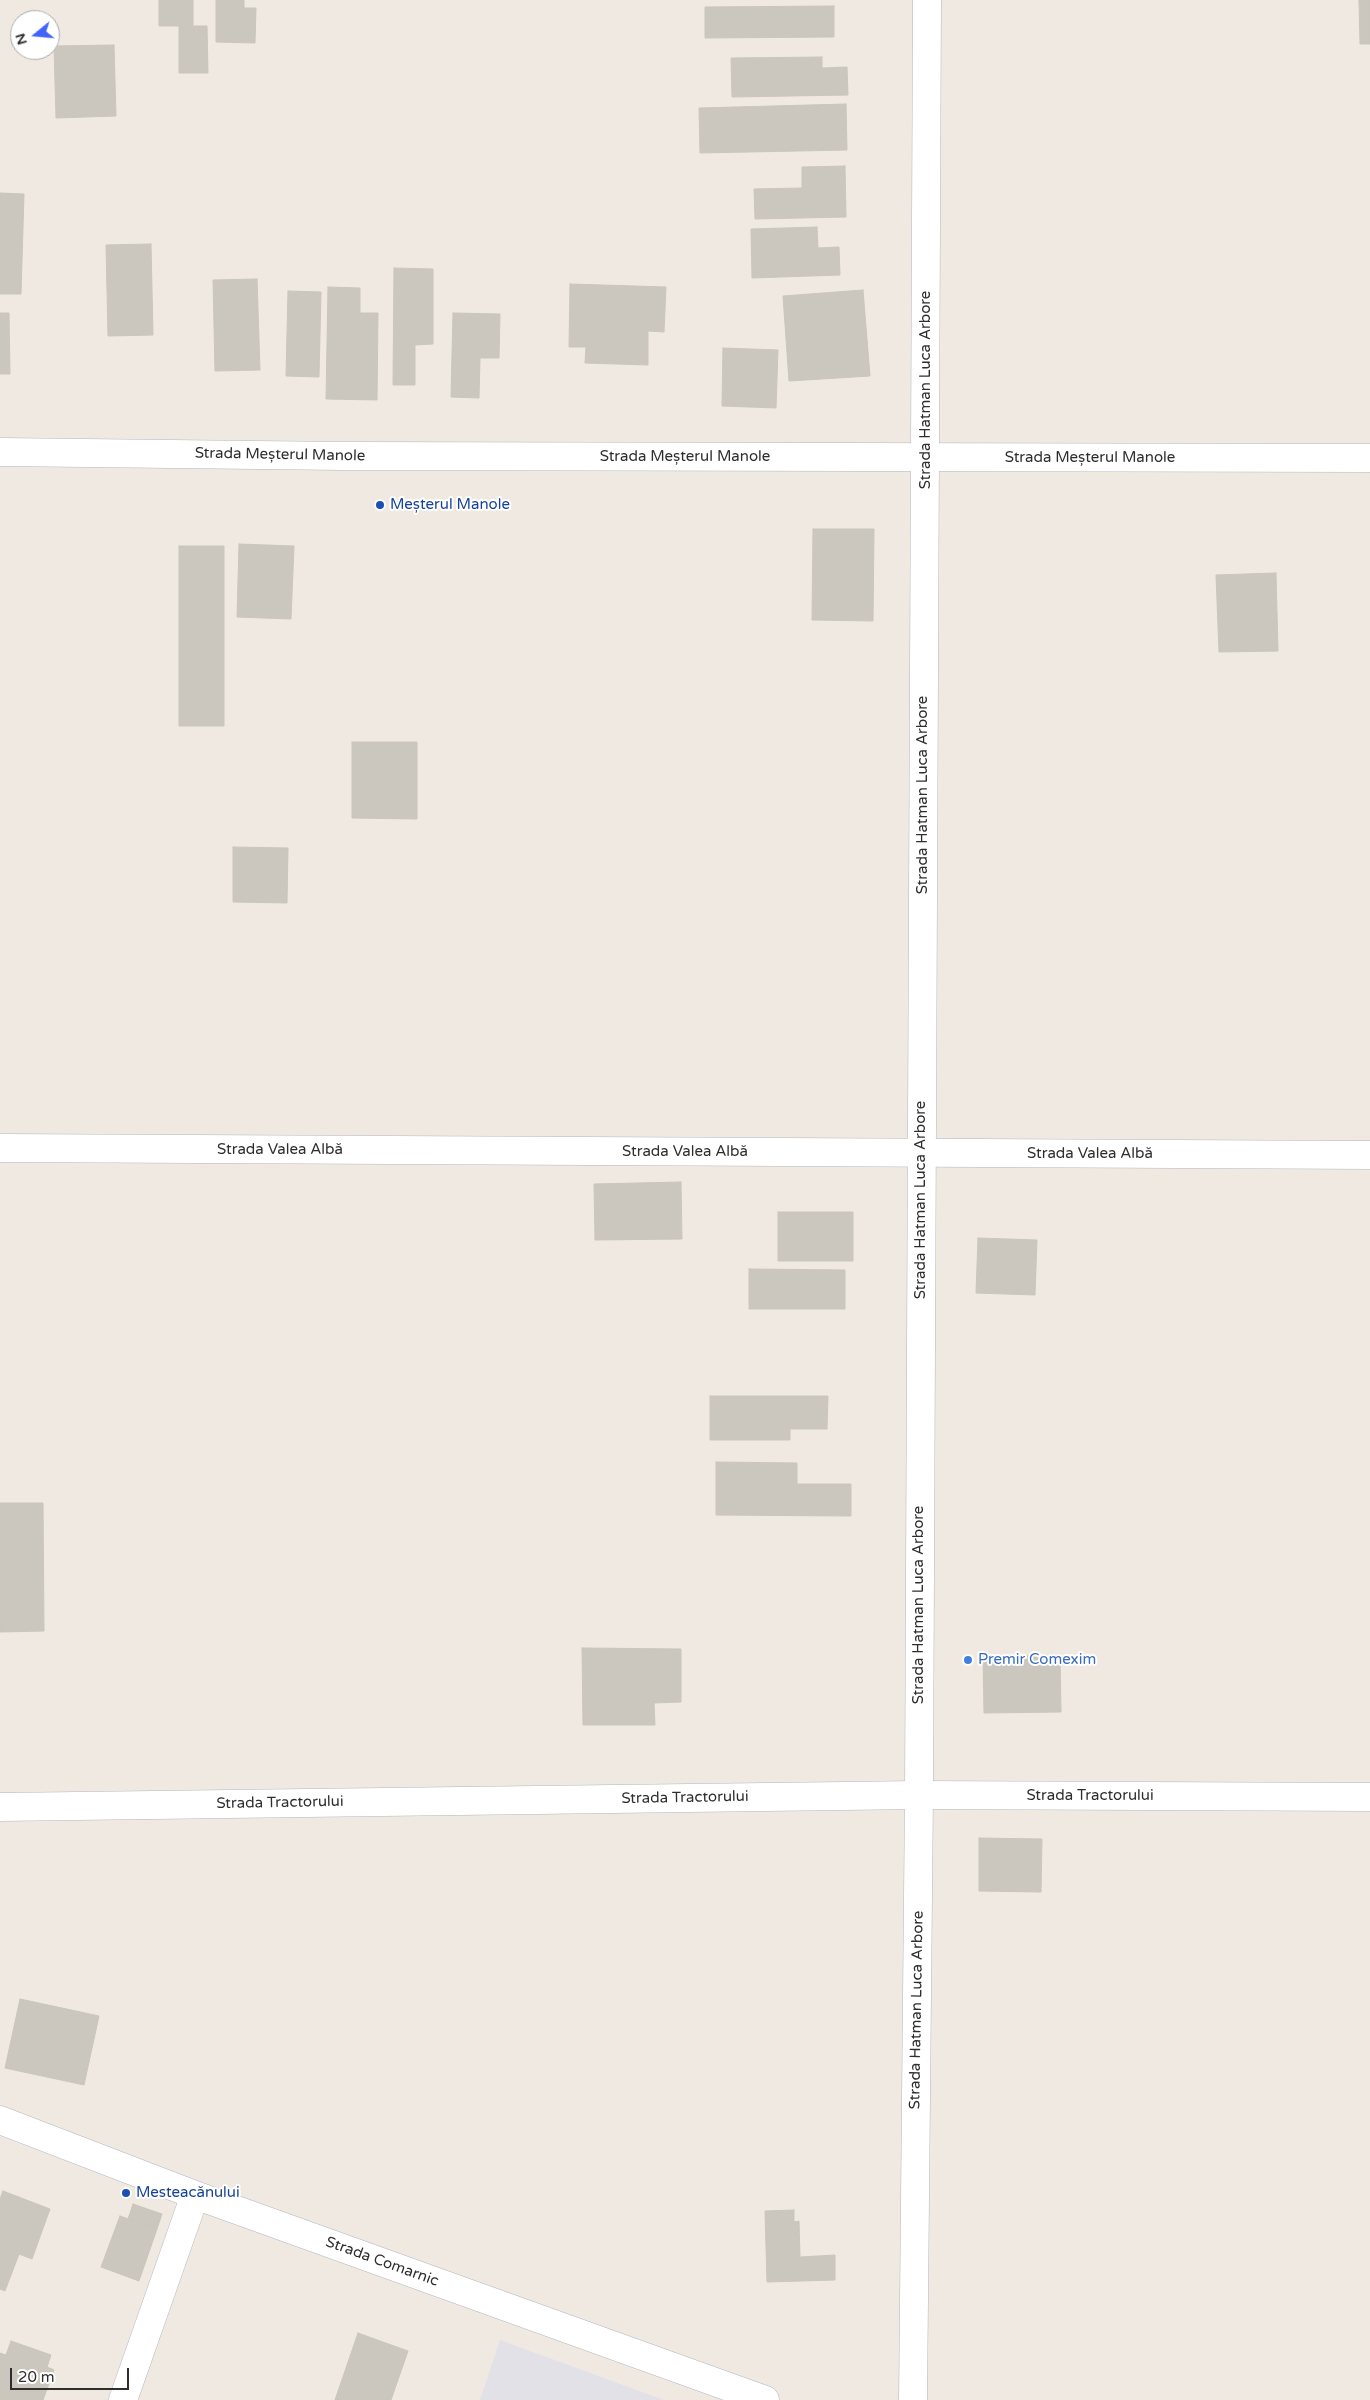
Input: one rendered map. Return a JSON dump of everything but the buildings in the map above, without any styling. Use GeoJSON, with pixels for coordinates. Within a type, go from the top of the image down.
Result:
{"type":"FeatureCollection","features":[{"type":"Feature","properties":{"kind":"street","name":"Strada Hatman Luca Arbore"},"geometry":{"type":"LineString","coordinates":[[913,2400],[919,1795],[920,1154],[926,458],[927,0]]}},
{"type":"Feature","properties":{"kind":"street","name":"Strada Meșterul Manole"},"geometry":{"type":"LineString","coordinates":[[0,452],[343,456],[1370,458]]}},
{"type":"Feature","properties":{"kind":"street","name":"Strada Valea Albă"},"geometry":{"type":"LineString","coordinates":[[0,1148],[1370,1155]]}},
{"type":"Feature","properties":{"kind":"street","name":"Strada Tractorului"},"geometry":{"type":"LineString","coordinates":[[0,1807],[919,1795],[1370,1797]]}},
{"type":"Feature","properties":{"kind":"street","name":"Strada Comarnic"},"geometry":{"type":"LineString","coordinates":[[0,2120],[195,2195],[765,2400]]}},
{"type":"Feature","properties":{"kind":"street"},"geometry":{"type":"LineString","coordinates":[[123,2400],[195,2195]]}},
{"type":"Feature","properties":{"kind":"shaded area"},"geometry":{"type":"Polygon","coordinates":[[[500,2340],[664,2400],[480,2400],[500,2340]]]}},
{"type":"Feature","properties":{"kind":"place","name":"Meșterul Manole"},"geometry":{"type":"Point","coordinates":[380,505]}},
{"type":"Feature","properties":{"kind":"place","name":"Premir Comexim"},"geometry":{"type":"Point","coordinates":[968,1660]}},
{"type":"Feature","properties":{"kind":"place","name":"Mesteacănului"},"geometry":{"type":"Point","coordinates":[126,2193]}}]}
